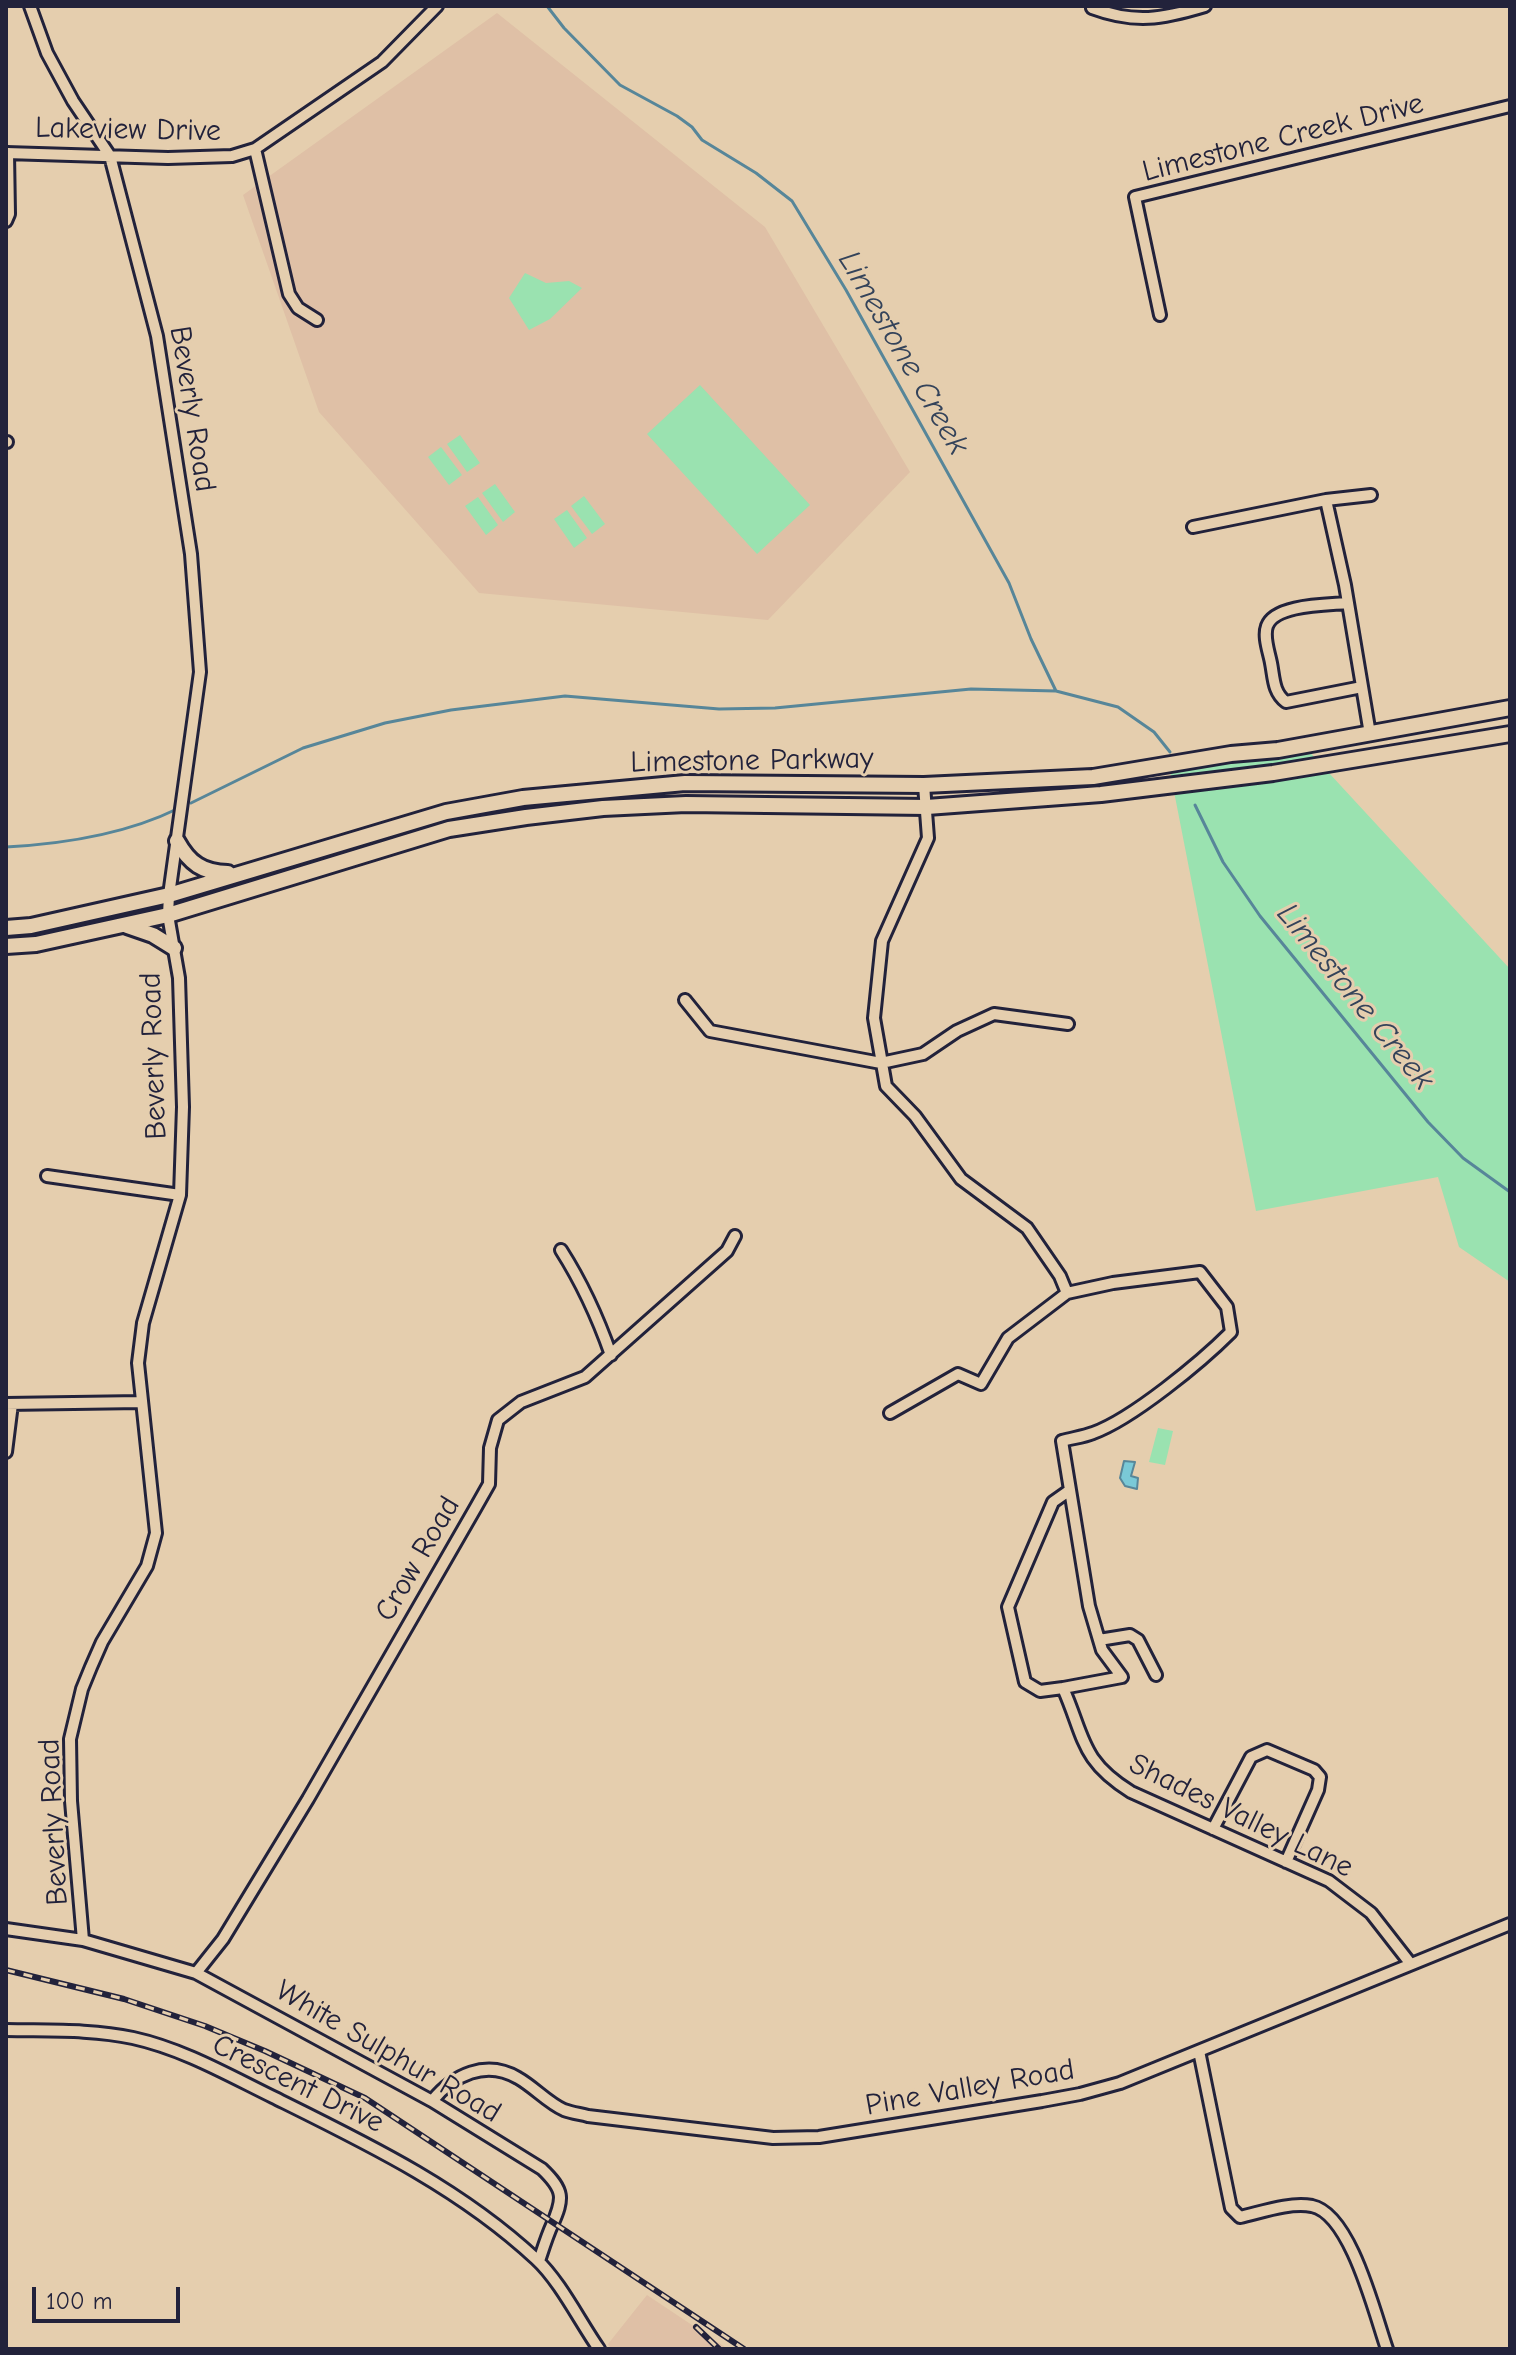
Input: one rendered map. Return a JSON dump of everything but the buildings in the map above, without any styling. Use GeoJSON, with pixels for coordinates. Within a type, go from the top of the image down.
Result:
{"type":"FeatureCollection","features":[{"type":"Feature","properties":{"kind":"main road","name":"Limestone Parkway"},"geometry":{"type":"LineString","coordinates":[[6,928],[31,926],[169,895],[446,812],[523,798],[685,783],[924,785],[1093,777],[1370,734],[1510,708]]}},
{"type":"Feature","properties":{"kind":"main road"},"geometry":{"type":"LineString","coordinates":[[1370,734],[1374,757]]}},
{"type":"Feature","properties":{"kind":"main road","name":"Limestone Parkway"},"geometry":{"type":"LineString","coordinates":[[6,946],[36,944],[168,915],[449,829],[526,817],[603,808],[686,804],[927,807],[1101,794],[1197,784],[1510,734]]}},
{"type":"Feature","properties":{"kind":"main road"},"geometry":{"type":"LineString","coordinates":[[177,841],[184,854],[205,871],[241,874]]}},
{"type":"Feature","properties":{"kind":"main road"},"geometry":{"type":"LineString","coordinates":[[123,925],[153,935],[174,948]]}},
{"type":"Feature","properties":{"kind":"street","name":"Beverly Road"},"geometry":{"type":"LineString","coordinates":[[30,6],[47,53],[73,101],[110,156],[157,336],[191,554],[200,672],[168,915],[179,978],[183,1107],[180,1195],[143,1323],[138,1363],[156,1511],[153,1549],[136,1589],[102,1642],[91,1667],[82,1689],[70,1739],[71,1801],[83,1940]]}},
{"type":"Feature","properties":{"kind":"street","name":"Lakeview Drive"},"geometry":{"type":"LineString","coordinates":[[7,153],[168,158],[232,156],[255,149],[382,62],[437,6]]}},
{"type":"Feature","properties":{"kind":"street"},"geometry":{"type":"LineString","coordinates":[[1092,8],[1119,18],[1145,19],[1169,17],[1205,6]]}},
{"type":"Feature","properties":{"kind":"street","name":"Limestone Creek Drive"},"geometry":{"type":"LineString","coordinates":[[1160,315],[1135,197],[1510,106]]}},
{"type":"Feature","properties":{"kind":"street"},"geometry":{"type":"LineString","coordinates":[[255,149],[289,294],[298,308],[317,320]]}},
{"type":"Feature","properties":{"kind":"street"},"geometry":{"type":"LineString","coordinates":[[6,221],[9,214],[7,153]]}},
{"type":"Feature","properties":{"kind":"street"},"geometry":{"type":"LineString","coordinates":[[1193,527],[1326,500],[1371,495]]}},
{"type":"Feature","properties":{"kind":"street"},"geometry":{"type":"LineString","coordinates":[[1326,500],[1348,603],[1370,734]]}},
{"type":"Feature","properties":{"kind":"street"},"geometry":{"type":"LineString","coordinates":[[1348,603],[1287,609],[1267,624],[1266,634],[1276,691],[1286,702],[1362,687]]}},
{"type":"Feature","properties":{"kind":"street"},"geometry":{"type":"LineString","coordinates":[[924,785],[928,838],[882,941],[874,1018],[886,1086],[915,1116],[961,1179],[1027,1228],[1060,1276],[1067,1293]]}},
{"type":"Feature","properties":{"kind":"street"},"geometry":{"type":"LineString","coordinates":[[685,1000],[710,1031],[881,1063],[923,1054],[957,1031],[994,1014],[1068,1024]]}},
{"type":"Feature","properties":{"kind":"street"},"geometry":{"type":"LineString","coordinates":[[47,1176],[180,1195]]}},
{"type":"Feature","properties":{"kind":"street","name":"Crow Road"},"geometry":{"type":"LineString","coordinates":[[196,1973],[223,1939],[308,1799],[489,1484],[490,1448],[498,1420],[521,1402],[585,1377],[727,1251],[735,1236]]}},
{"type":"Feature","properties":{"kind":"street"},"geometry":{"type":"LineString","coordinates":[[561,1250],[583,1285],[611,1355]]}},
{"type":"Feature","properties":{"kind":"street"},"geometry":{"type":"LineString","coordinates":[[890,1413],[958,1374],[981,1384],[1008,1338],[1067,1293],[1113,1283],[1200,1272],[1227,1307],[1231,1332],[1212,1352],[1128,1415],[1094,1433],[1062,1441],[1089,1606],[1102,1650],[1122,1677],[1040,1691],[1025,1682],[1008,1607],[1053,1502],[1070,1490]]}},
{"type":"Feature","properties":{"kind":"street"},"geometry":{"type":"LineString","coordinates":[[6,1452],[9,1404],[141,1402]]}},
{"type":"Feature","properties":{"kind":"street"},"geometry":{"type":"LineString","coordinates":[[1099,1640],[1130,1635],[1138,1640],[1156,1675]]}},
{"type":"Feature","properties":{"kind":"street","name":"Shades Valley Lane"},"geometry":{"type":"LineString","coordinates":[[1063,1688],[1080,1737],[1092,1759],[1108,1778],[1131,1792],[1329,1881],[1371,1913],[1410,1963]]}},
{"type":"Feature","properties":{"kind":"street"},"geometry":{"type":"LineString","coordinates":[[1213,1829],[1251,1757],[1267,1750],[1314,1770],[1320,1777],[1318,1790],[1286,1862]]}},
{"type":"Feature","properties":{"kind":"street","name":"Pine Valley Road"},"geometry":{"type":"LineString","coordinates":[[432,2101],[444,2086],[466,2074],[487,2068],[519,2078],[563,2110],[588,2116],[773,2138],[819,2137],[1080,2094],[1120,2083],[1510,1924]]}},
{"type":"Feature","properties":{"kind":"street","name":"White Sulphur Road"},"geometry":{"type":"LineString","coordinates":[[6,1929],[83,1940],[196,1973],[432,2101],[542,2169],[554,2180],[560,2192],[560,2208],[539,2261]]}},
{"type":"Feature","properties":{"kind":"street","name":"Crescent Drive"},"geometry":{"type":"LineString","coordinates":[[6,2030],[98,2033],[134,2038],[197,2060],[382,2151],[464,2200],[539,2261]]}},
{"type":"Feature","properties":{"kind":"street"},"geometry":{"type":"LineString","coordinates":[[1199,2051],[1231,2208],[1240,2217],[1297,2205],[1316,2206],[1335,2220],[1348,2239],[1387,2349]]}},
{"type":"Feature","properties":{"kind":"street"},"geometry":{"type":"LineString","coordinates":[[539,2261],[599,2349]]}},
{"type":"Feature","properties":{"kind":"shaded area"},"geometry":{"type":"Polygon","coordinates":[[[497,13],[765,227],[910,472],[768,620],[479,593],[319,412],[243,195],[497,13]]]}},
{"type":"Feature","properties":{"kind":"shaded area"},"geometry":{"type":"Polygon","coordinates":[[[647,2295],[728,2349],[611,2349],[608,2344],[647,2295]]]}},
{"type":"Feature","properties":{"kind":"green space"},"geometry":{"type":"Polygon","coordinates":[[[525,273],[546,283],[569,281],[582,288],[550,319],[529,330],[509,298],[525,273]]]}},
{"type":"Feature","properties":{"kind":"green space"},"geometry":{"type":"Polygon","coordinates":[[[700,385],[810,505],[757,554],[647,434],[700,385]]]}},
{"type":"Feature","properties":{"kind":"green space"},"geometry":{"type":"Polygon","coordinates":[[[460,435],[480,463],[467,472],[447,444],[460,435]]]}},
{"type":"Feature","properties":{"kind":"green space"},"geometry":{"type":"Polygon","coordinates":[[[441,447],[462,475],[449,485],[428,457],[441,447]]]}},
{"type":"Feature","properties":{"kind":"green space"},"geometry":{"type":"Polygon","coordinates":[[[495,484],[515,512],[503,522],[482,493],[495,484]]]}},
{"type":"Feature","properties":{"kind":"green space"},"geometry":{"type":"Polygon","coordinates":[[[584,496],[605,524],[592,534],[571,506],[584,496]]]}},
{"type":"Feature","properties":{"kind":"green space"},"geometry":{"type":"Polygon","coordinates":[[[478,497],[498,525],[486,535],[465,506],[478,497]]]}},
{"type":"Feature","properties":{"kind":"green space"},"geometry":{"type":"Polygon","coordinates":[[[567,510],[587,538],[574,548],[554,519],[567,510]]]}},
{"type":"Feature","properties":{"kind":"green space"},"geometry":{"type":"Polygon","coordinates":[[[1305,747],[1510,969],[1510,1282],[1459,1247],[1438,1177],[1256,1211],[1170,771],[1305,747]]]}},
{"type":"Feature","properties":{"kind":"green space"},"geometry":{"type":"Polygon","coordinates":[[[1158,1428],[1173,1431],[1165,1465],[1149,1462],[1158,1428]]]}},
{"type":"Feature","properties":{"kind":"water"},"geometry":{"type":"Polygon","coordinates":[[[1124,1461],[1135,1462],[1131,1476],[1138,1478],[1137,1489],[1125,1486],[1120,1478],[1124,1461]]]}},
{"type":"Feature","properties":{"kind":"waterway","name":"Limestone Creek"},"geometry":{"type":"LineString","coordinates":[[547,6],[564,28],[620,85],[677,116],[692,127],[702,140],[756,173],[792,201],[846,290],[1009,583],[1056,691]]}},
{"type":"Feature","properties":{"kind":"waterway"},"geometry":{"type":"LineString","coordinates":[[191,803],[303,748],[385,723],[451,710],[565,696],[719,709],[775,708],[971,689],[1056,691],[1118,707],[1154,732],[1170,752]]}},
{"type":"Feature","properties":{"kind":"waterway","name":"Limestone Creek"},"geometry":{"type":"LineString","coordinates":[[1195,805],[1223,862],[1260,916],[1428,1122],[1463,1158],[1510,1192]]}},
{"type":"Feature","properties":{"kind":"waterway"},"geometry":{"type":"LineString","coordinates":[[6,847],[93,836],[137,825],[177,809]]}},
{"type":"Feature","properties":{"kind":"railway"},"geometry":{"type":"LineString","coordinates":[[6,1970],[124,1999],[205,2026],[365,2098],[744,2349]]}},
{"type":"Feature","properties":{"kind":"railway"},"geometry":{"type":"LineString","coordinates":[[696,2327],[719,2349]]}}]}
